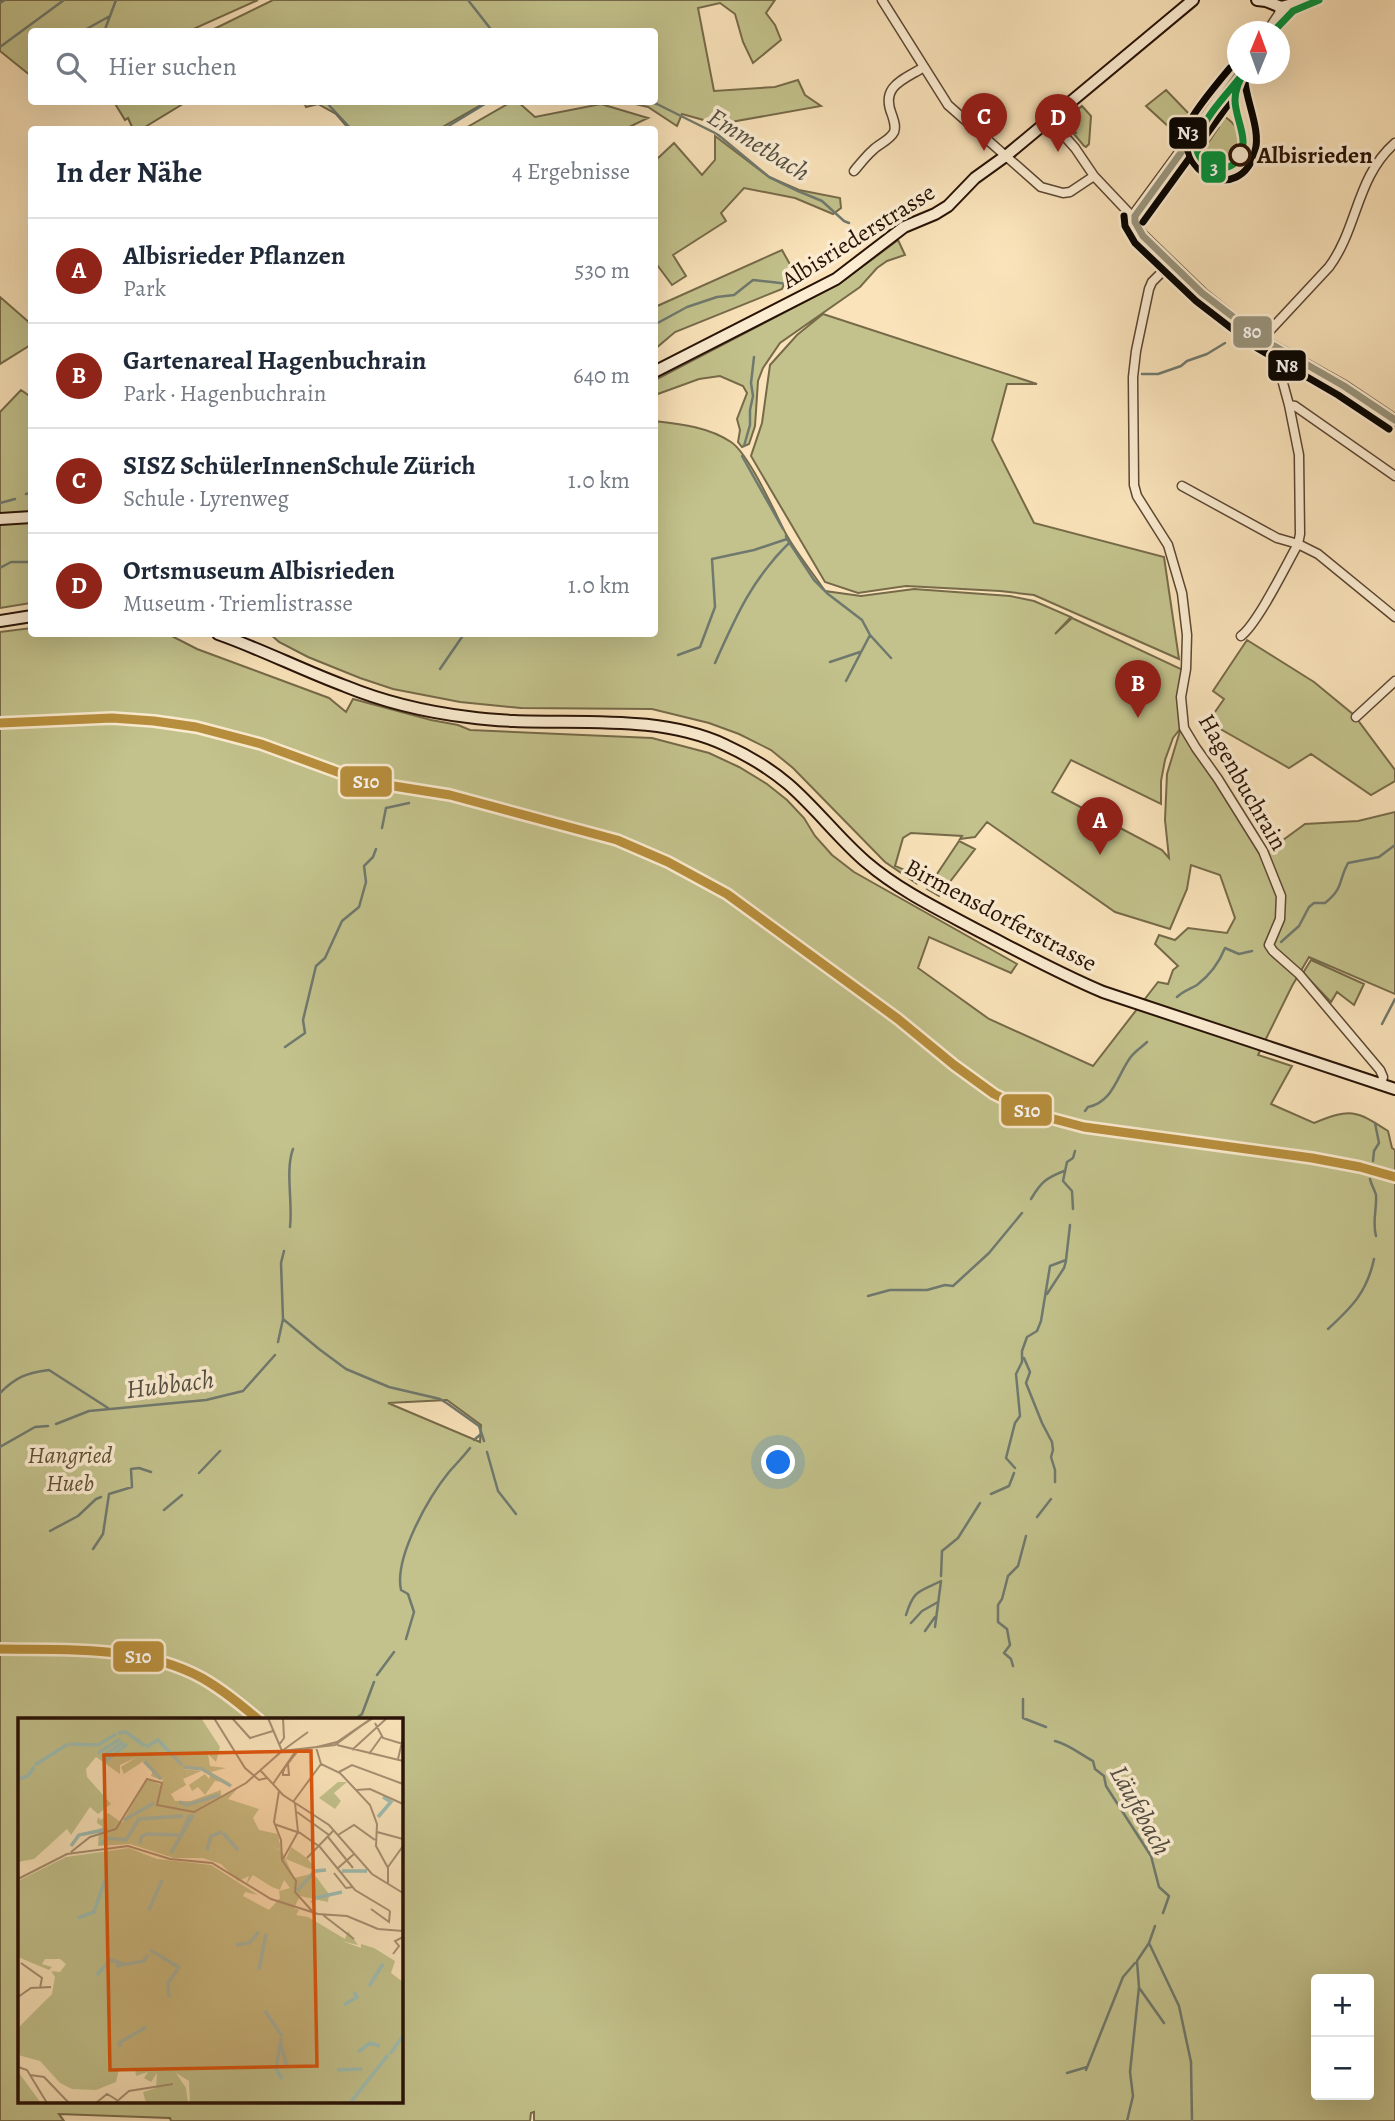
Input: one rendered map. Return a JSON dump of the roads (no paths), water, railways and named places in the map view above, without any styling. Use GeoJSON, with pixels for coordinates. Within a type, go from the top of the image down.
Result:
{"type":"FeatureCollection","features":[{"type":"Feature","properties":{"kind":"main road","name":"Albisriederstrasse"},"geometry":{"type":"LineString","coordinates":[[658,370],[836,279],[905,227],[948,206],[975,178],[1050,120],[1193,0]]}},
{"type":"Feature","properties":{"kind":"main road"},"geometry":{"type":"LineString","coordinates":[[1257,0],[1281,7],[1308,0]]}},
{"type":"Feature","properties":{"kind":"main road"},"geometry":{"type":"LineString","coordinates":[[0,519],[28,517]]}},
{"type":"Feature","properties":{"kind":"main road"},"geometry":{"type":"LineString","coordinates":[[0,621],[28,617]]}},
{"type":"Feature","properties":{"kind":"main road","name":"Birmensdorferstrasse"},"geometry":{"type":"LineString","coordinates":[[225,637],[347,687],[431,711],[470,718],[652,725],[677,729],[723,744],[757,762],[788,784],[858,854],[890,880],[914,896],[1058,973],[1103,992],[1395,1089]]}},
{"type":"Feature","properties":{"kind":"street"},"geometry":{"type":"LineString","coordinates":[[881,0],[948,105],[1041,187],[1049,191],[1070,192],[1094,176]]}},
{"type":"Feature","properties":{"kind":"street"},"geometry":{"type":"LineString","coordinates":[[1275,21],[1281,7]]}},
{"type":"Feature","properties":{"kind":"street"},"geometry":{"type":"LineString","coordinates":[[854,172],[873,149],[890,138],[894,131],[894,121],[887,100],[890,91],[924,67]]}},
{"type":"Feature","properties":{"kind":"street"},"geometry":{"type":"LineString","coordinates":[[1231,84],[1135,216],[1135,222],[1143,236],[1170,264],[1202,293],[1262,339],[1344,386],[1395,420]]}},
{"type":"Feature","properties":{"kind":"street"},"geometry":{"type":"LineString","coordinates":[[1050,120],[1075,148],[1094,176],[1135,216]]}},
{"type":"Feature","properties":{"kind":"street"},"geometry":{"type":"LineString","coordinates":[[1262,339],[1338,255],[1368,175],[1380,157],[1395,143]]}},
{"type":"Feature","properties":{"kind":"street","name":"Hagenbuchrain"},"geometry":{"type":"LineString","coordinates":[[1170,264],[1152,282],[1149,289],[1136,351],[1132,473],[1137,496],[1168,545],[1182,593],[1187,635],[1186,669],[1181,697],[1184,728],[1261,846],[1273,874],[1282,905],[1280,919],[1269,945],[1299,974],[1380,1070],[1383,1077],[1381,1085]]}},
{"type":"Feature","properties":{"kind":"street"},"geometry":{"type":"LineString","coordinates":[[1241,636],[1247,631],[1298,544],[1299,455],[1277,362],[1280,350]]}},
{"type":"Feature","properties":{"kind":"street"},"geometry":{"type":"LineString","coordinates":[[1289,405],[1295,406],[1395,476]]}},
{"type":"Feature","properties":{"kind":"street"},"geometry":{"type":"LineString","coordinates":[[1182,486],[1277,538],[1318,554],[1395,617]]}},
{"type":"Feature","properties":{"kind":"street"},"geometry":{"type":"LineString","coordinates":[[1356,717],[1395,681]]}},
{"type":"Feature","properties":{"kind":"waterway"},"geometry":{"type":"LineString","coordinates":[[0,3],[5,0]]}},
{"type":"Feature","properties":{"kind":"waterway"},"geometry":{"type":"LineString","coordinates":[[0,47],[64,0]]}},
{"type":"Feature","properties":{"kind":"waterway"},"geometry":{"type":"LineString","coordinates":[[106,28],[116,0]]}},
{"type":"Feature","properties":{"kind":"waterway","name":"Emmetbach"},"geometry":{"type":"LineString","coordinates":[[468,0],[490,28]]}},
{"type":"Feature","properties":{"kind":"waterway"},"geometry":{"type":"LineString","coordinates":[[88,28],[110,16]]}},
{"type":"Feature","properties":{"kind":"waterway","name":"Emmetbach"},"geometry":{"type":"LineString","coordinates":[[658,104],[717,134],[769,177],[822,201],[849,223]]}},
{"type":"Feature","properties":{"kind":"waterway"},"geometry":{"type":"LineString","coordinates":[[329,105],[348,126]]}},
{"type":"Feature","properties":{"kind":"waterway"},"geometry":{"type":"LineString","coordinates":[[449,126],[483,105]]}},
{"type":"Feature","properties":{"kind":"waterway"},"geometry":{"type":"LineString","coordinates":[[658,323],[687,307],[717,297],[734,295],[753,280],[795,286]]}},
{"type":"Feature","properties":{"kind":"waterway"},"geometry":{"type":"LineString","coordinates":[[1142,374],[1158,374],[1181,366],[1225,343]]}},
{"type":"Feature","properties":{"kind":"waterway"},"geometry":{"type":"LineString","coordinates":[[744,446],[750,425],[754,357]]}},
{"type":"Feature","properties":{"kind":"waterway"},"geometry":{"type":"LineString","coordinates":[[742,456],[783,529]]}},
{"type":"Feature","properties":{"kind":"waterway"},"geometry":{"type":"LineString","coordinates":[[0,503],[15,499]]}},
{"type":"Feature","properties":{"kind":"waterway"},"geometry":{"type":"LineString","coordinates":[[678,655],[700,647],[715,607],[712,559],[754,550],[787,539],[786,536]]}},
{"type":"Feature","properties":{"kind":"waterway"},"geometry":{"type":"LineString","coordinates":[[787,539],[814,580],[862,620],[870,635],[891,658]]}},
{"type":"Feature","properties":{"kind":"waterway"},"geometry":{"type":"LineString","coordinates":[[715,663],[755,584],[790,542]]}},
{"type":"Feature","properties":{"kind":"waterway"},"geometry":{"type":"LineString","coordinates":[[0,568],[11,562],[28,562]]}},
{"type":"Feature","properties":{"kind":"waterway"},"geometry":{"type":"LineString","coordinates":[[846,681],[870,635]]}},
{"type":"Feature","properties":{"kind":"waterway","name":"Hubbach"},"geometry":{"type":"LineString","coordinates":[[440,669],[462,637]]}},
{"type":"Feature","properties":{"kind":"waterway"},"geometry":{"type":"LineString","coordinates":[[830,662],[860,652]]}},
{"type":"Feature","properties":{"kind":"waterway","name":"Hubbach"},"geometry":{"type":"LineString","coordinates":[[382,828],[386,808],[409,803]]}},
{"type":"Feature","properties":{"kind":"waterway","name":"Läufebach"},"geometry":{"type":"LineString","coordinates":[[1281,942],[1299,926],[1309,907],[1314,903],[1325,903],[1335,893],[1348,863],[1379,857],[1395,845]]}},
{"type":"Feature","properties":{"kind":"waterway","name":"Hubbach"},"geometry":{"type":"LineString","coordinates":[[285,1047],[305,1033],[303,1020],[316,966],[325,958],[342,921],[359,907],[366,882],[364,866],[373,857],[376,849]]}},
{"type":"Feature","properties":{"kind":"waterway","name":"Läufebach"},"geometry":{"type":"LineString","coordinates":[[1177,997],[1206,977],[1225,948],[1239,954],[1252,951]]}},
{"type":"Feature","properties":{"kind":"waterway"},"geometry":{"type":"LineString","coordinates":[[1382,1024],[1395,999]]}},
{"type":"Feature","properties":{"kind":"waterway","name":"Läufebach"},"geometry":{"type":"LineString","coordinates":[[1085,1111],[1109,1094],[1130,1058],[1147,1042]]}},
{"type":"Feature","properties":{"kind":"waterway"},"geometry":{"type":"LineString","coordinates":[[1373,1161],[1374,1151],[1379,1143],[1375,1123]]}},
{"type":"Feature","properties":{"kind":"waterway","name":"Hubbach"},"geometry":{"type":"LineString","coordinates":[[290,1227],[290,1167],[293,1149]]}},
{"type":"Feature","properties":{"kind":"waterway","name":"Läufebach"},"geometry":{"type":"LineString","coordinates":[[1073,1209],[1072,1191],[1063,1181],[1067,1162],[1073,1158],[1075,1151]]}},
{"type":"Feature","properties":{"kind":"waterway","name":"Läufebach"},"geometry":{"type":"LineString","coordinates":[[1031,1199],[1044,1181],[1064,1171]]}},
{"type":"Feature","properties":{"kind":"waterway"},"geometry":{"type":"LineString","coordinates":[[1370,1179],[1376,1195],[1376,1236]]}},
{"type":"Feature","properties":{"kind":"waterway","name":"Läufebach"},"geometry":{"type":"LineString","coordinates":[[868,1296],[890,1290],[927,1290],[945,1285],[953,1286],[989,1253],[1022,1213]]}},
{"type":"Feature","properties":{"kind":"waterway","name":"Läufebach"},"geometry":{"type":"LineString","coordinates":[[1015,1468],[1006,1458],[1015,1423],[1020,1416],[1016,1374],[1022,1362],[1022,1351],[1027,1337],[1037,1331],[1041,1321],[1050,1266],[1066,1260],[1070,1225]]}},
{"type":"Feature","properties":{"kind":"waterway","name":"Hubbach"},"geometry":{"type":"LineString","coordinates":[[278,1342],[283,1319],[281,1263],[284,1251]]}},
{"type":"Feature","properties":{"kind":"waterway"},"geometry":{"type":"LineString","coordinates":[[1328,1329],[1363,1290],[1374,1259]]}},
{"type":"Feature","properties":{"kind":"waterway","name":"Läufebach"},"geometry":{"type":"LineString","coordinates":[[1047,1294],[1066,1261]]}},
{"type":"Feature","properties":{"kind":"waterway","name":"Hubbach"},"geometry":{"type":"LineString","coordinates":[[283,1319],[346,1369],[389,1387],[440,1399],[479,1426],[484,1441]]}},
{"type":"Feature","properties":{"kind":"waterway","name":"Hubbach"},"geometry":{"type":"LineString","coordinates":[[56,1424],[89,1411],[206,1400],[243,1391],[275,1355]]}},
{"type":"Feature","properties":{"kind":"waterway","name":"Läufebach"},"geometry":{"type":"LineString","coordinates":[[1024,1358],[1030,1372],[1026,1383],[1052,1442],[1051,1457],[1055,1482]]}},
{"type":"Feature","properties":{"kind":"waterway"},"geometry":{"type":"LineString","coordinates":[[0,1393],[22,1377],[49,1370],[108,1408]]}},
{"type":"Feature","properties":{"kind":"waterway"},"geometry":{"type":"LineString","coordinates":[[0,1447],[35,1427],[48,1426]]}},
{"type":"Feature","properties":{"kind":"waterway","name":"Hubbach"},"geometry":{"type":"LineString","coordinates":[[474,1440],[481,1434]]}},
{"type":"Feature","properties":{"kind":"waterway","name":"Hubbach"},"geometry":{"type":"LineString","coordinates":[[406,1639],[414,1612],[408,1594],[401,1590],[400,1577],[408,1545],[432,1497],[470,1448]]}},
{"type":"Feature","properties":{"kind":"waterway"},"geometry":{"type":"LineString","coordinates":[[199,1473],[220,1451]]}},
{"type":"Feature","properties":{"kind":"waterway","name":"Hubbach"},"geometry":{"type":"LineString","coordinates":[[487,1452],[498,1491],[516,1514]]}},
{"type":"Feature","properties":{"kind":"waterway"},"geometry":{"type":"LineString","coordinates":[[93,1549],[103,1534],[109,1494],[132,1487],[131,1469],[139,1468],[151,1472]]}},
{"type":"Feature","properties":{"kind":"waterway","name":"Läufebach"},"geometry":{"type":"LineString","coordinates":[[991,1494],[1009,1486],[1014,1473]]}},
{"type":"Feature","properties":{"kind":"waterway"},"geometry":{"type":"LineString","coordinates":[[164,1510],[182,1495]]}},
{"type":"Feature","properties":{"kind":"waterway"},"geometry":{"type":"LineString","coordinates":[[50,1531],[78,1516],[101,1497]]}},
{"type":"Feature","properties":{"kind":"waterway","name":"Läufebach"},"geometry":{"type":"LineString","coordinates":[[1037,1517],[1051,1499]]}},
{"type":"Feature","properties":{"kind":"waterway","name":"Läufebach"},"geometry":{"type":"LineString","coordinates":[[941,1576],[942,1551],[958,1538],[980,1503]]}},
{"type":"Feature","properties":{"kind":"waterway","name":"Läufebach"},"geometry":{"type":"LineString","coordinates":[[1013,1666],[1011,1659],[1004,1653],[1010,1645],[1007,1629],[998,1622],[998,1605],[1008,1576],[1018,1566],[1026,1536]]}},
{"type":"Feature","properties":{"kind":"waterway","name":"Läufebach"},"geometry":{"type":"LineString","coordinates":[[906,1615],[915,1596],[941,1581],[935,1627]]}},
{"type":"Feature","properties":{"kind":"waterway"},"geometry":{"type":"LineString","coordinates":[[911,1623],[922,1611],[938,1602]]}},
{"type":"Feature","properties":{"kind":"waterway"},"geometry":{"type":"LineString","coordinates":[[925,1631],[935,1617]]}},
{"type":"Feature","properties":{"kind":"waterway","name":"Hubbach"},"geometry":{"type":"LineString","coordinates":[[377,1675],[394,1652]]}},
{"type":"Feature","properties":{"kind":"waterway","name":"Hubbach"},"geometry":{"type":"LineString","coordinates":[[357,1718],[362,1714],[374,1682]]}},
{"type":"Feature","properties":{"kind":"waterway","name":"Läufebach"},"geometry":{"type":"LineString","coordinates":[[1023,1699],[1023,1718],[1046,1727]]}},
{"type":"Feature","properties":{"kind":"waterway","name":"Läufebach"},"geometry":{"type":"LineString","coordinates":[[1055,1741],[1093,1761],[1095,1769],[1104,1776],[1106,1786],[1151,1856],[1159,1887],[1169,1896],[1163,1913]]}},
{"type":"Feature","properties":{"kind":"waterway","name":"Läufebach"},"geometry":{"type":"LineString","coordinates":[[1127,2121],[1133,2096],[1130,2072],[1139,1987],[1137,1961],[1149,1943],[1155,1926]]}},
{"type":"Feature","properties":{"kind":"waterway"},"geometry":{"type":"LineString","coordinates":[[1149,1943],[1179,2006],[1191,2062],[1192,2121]]}},
{"type":"Feature","properties":{"kind":"waterway"},"geometry":{"type":"LineString","coordinates":[[1086,2070],[1123,1977],[1135,1963]]}},
{"type":"Feature","properties":{"kind":"waterway"},"geometry":{"type":"LineString","coordinates":[[1140,1989],[1164,2023]]}},
{"type":"Feature","properties":{"kind":"waterway"},"geometry":{"type":"LineString","coordinates":[[1067,2073],[1087,2067]]}},
{"type":"Feature","properties":{"kind":"place","name":"SISZ SchülerInnenSchule Zürich"},"geometry":{"type":"Point","coordinates":[984,151]}},
{"type":"Feature","properties":{"kind":"place","name":"Ortsmuseum Albisrieden"},"geometry":{"type":"Point","coordinates":[1058,152]}},
{"type":"Feature","properties":{"kind":"place","name":"Albisrieden"},"geometry":{"type":"Point","coordinates":[1240,155]}},
{"type":"Feature","properties":{"kind":"place","name":"Gartenareal Hagenbuchrain"},"geometry":{"type":"Point","coordinates":[1138,718]}},
{"type":"Feature","properties":{"kind":"place","name":"Albisrieder Pflanzen"},"geometry":{"type":"Point","coordinates":[1100,855]}},
{"type":"Feature","properties":{"kind":"park label","name":"Hangried Hueb"},"geometry":{"type":"Point","coordinates":[70,1469]}}]}
